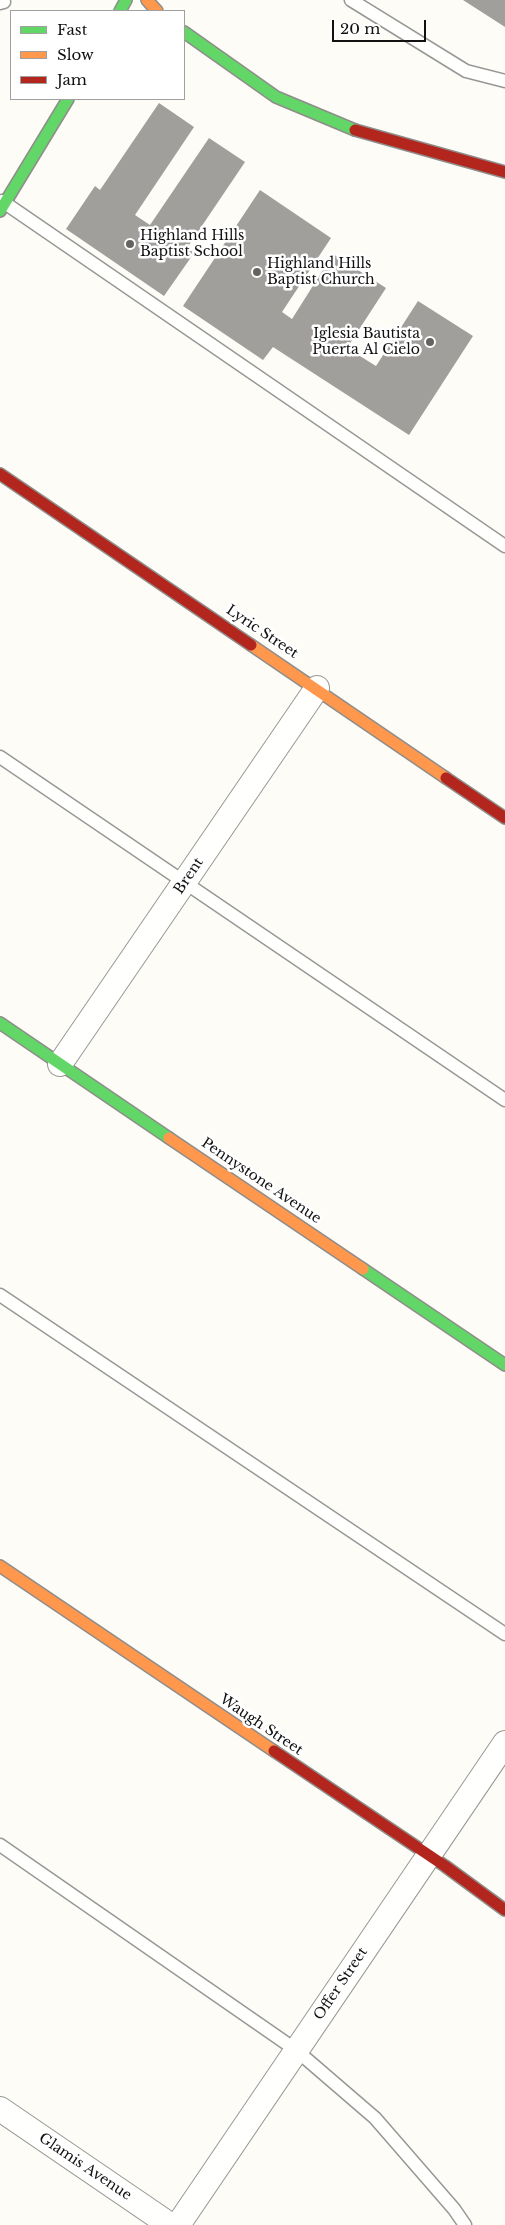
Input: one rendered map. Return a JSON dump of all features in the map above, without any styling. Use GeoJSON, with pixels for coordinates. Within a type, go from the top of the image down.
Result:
{"type":"FeatureCollection","features":[{"type":"Feature","properties":{"kind":"street"},"geometry":{"type":"LineString","coordinates":[[147,0],[156,10]]}},
{"type":"Feature","properties":{"kind":"street"},"geometry":{"type":"LineString","coordinates":[[185,33],[276,97],[342,126],[505,172]]}},
{"type":"Feature","properties":{"kind":"street"},"geometry":{"type":"LineString","coordinates":[[2,205],[14,189],[67,100]]}},
{"type":"Feature","properties":{"kind":"street","name":"Lyric Street"},"geometry":{"type":"LineString","coordinates":[[0,474],[317,688],[505,818]]}},
{"type":"Feature","properties":{"kind":"street","name":"Brent"},"geometry":{"type":"LineString","coordinates":[[60,1064],[317,688]]}},
{"type":"Feature","properties":{"kind":"street","name":"Pennystone Avenue"},"geometry":{"type":"LineString","coordinates":[[0,1023],[505,1365]]}},
{"type":"Feature","properties":{"kind":"street","name":"Waugh Street"},"geometry":{"type":"LineString","coordinates":[[0,1566],[505,1910]]}},
{"type":"Feature","properties":{"kind":"street","name":"Offer Street"},"geometry":{"type":"LineString","coordinates":[[178,2225],[505,1743]]}},
{"type":"Feature","properties":{"kind":"street","name":"Glamis Avenue"},"geometry":{"type":"LineString","coordinates":[[0,2109],[170,2225]]}},
{"type":"Feature","properties":{"kind":"lane"},"geometry":{"type":"LineString","coordinates":[[351,0],[466,71],[505,81]]}},
{"type":"Feature","properties":{"kind":"lane"},"geometry":{"type":"LineString","coordinates":[[0,180],[14,189]]}},
{"type":"Feature","properties":{"kind":"lane"},"geometry":{"type":"LineString","coordinates":[[2,205],[505,546]]}},
{"type":"Feature","properties":{"kind":"lane"},"geometry":{"type":"LineString","coordinates":[[0,756],[505,1100]]}},
{"type":"Feature","properties":{"kind":"lane"},"geometry":{"type":"LineString","coordinates":[[0,1295],[505,1634]]}},
{"type":"Feature","properties":{"kind":"lane"},"geometry":{"type":"LineString","coordinates":[[0,1845],[296,2050],[375,2118],[454,2209],[465,2225]]}},
{"type":"Feature","properties":{"kind":"building"},"geometry":{"type":"Polygon","coordinates":[[[463,0],[505,0],[505,27],[463,0]]]}},
{"type":"Feature","properties":{"kind":"building"},"geometry":{"type":"Polygon","coordinates":[[[159,103],[194,127],[135,215],[150,225],[209,138],[245,162],[187,248],[194,253],[164,296],[66,229],[95,186],[100,190],[159,103]]]}},
{"type":"Feature","properties":{"kind":"building"},"geometry":{"type":"Polygon","coordinates":[[[260,190],[331,238],[282,312],[292,319],[333,254],[386,288],[347,348],[376,366],[418,301],[473,336],[409,435],[273,347],[263,360],[183,306],[260,190]]]}},
{"type":"Feature","properties":{"kind":"traffic: fast"},"geometry":{"type":"LineString","coordinates":[[121,10],[126,0]]}},
{"type":"Feature","properties":{"kind":"traffic: fast"},"geometry":{"type":"LineString","coordinates":[[185,33],[276,97],[355,130]]}},
{"type":"Feature","properties":{"kind":"traffic: fast"},"geometry":{"type":"LineString","coordinates":[[0,211],[67,100]]}},
{"type":"Feature","properties":{"kind":"traffic: fast"},"geometry":{"type":"LineString","coordinates":[[0,1023],[169,1138]]}},
{"type":"Feature","properties":{"kind":"traffic: fast"},"geometry":{"type":"LineString","coordinates":[[363,1269],[505,1365]]}},
{"type":"Feature","properties":{"kind":"traffic: slow"},"geometry":{"type":"LineString","coordinates":[[147,0],[156,10]]}},
{"type":"Feature","properties":{"kind":"traffic: slow"},"geometry":{"type":"LineString","coordinates":[[251,645],[446,778]]}},
{"type":"Feature","properties":{"kind":"traffic: slow"},"geometry":{"type":"LineString","coordinates":[[169,1138],[363,1269]]}},
{"type":"Feature","properties":{"kind":"traffic: slow"},"geometry":{"type":"LineString","coordinates":[[0,1566],[274,1751]]}},
{"type":"Feature","properties":{"kind":"traffic: jam"},"geometry":{"type":"LineString","coordinates":[[355,130],[505,172]]}},
{"type":"Feature","properties":{"kind":"traffic: jam"},"geometry":{"type":"LineString","coordinates":[[0,474],[251,645]]}},
{"type":"Feature","properties":{"kind":"traffic: jam"},"geometry":{"type":"LineString","coordinates":[[446,778],[505,818]]}},
{"type":"Feature","properties":{"kind":"traffic: jam"},"geometry":{"type":"LineString","coordinates":[[274,1751],[445,1866],[505,1910]]}},
{"type":"Feature","properties":{"kind":"place","name":"Highland Hills Baptist School"},"geometry":{"type":"Point","coordinates":[130,244]}},
{"type":"Feature","properties":{"kind":"place","name":"Highland Hills Baptist Church"},"geometry":{"type":"Point","coordinates":[257,272]}},
{"type":"Feature","properties":{"kind":"place","name":"Iglesia Bautista Puerta Al Cielo"},"geometry":{"type":"Point","coordinates":[430,342]}}]}
